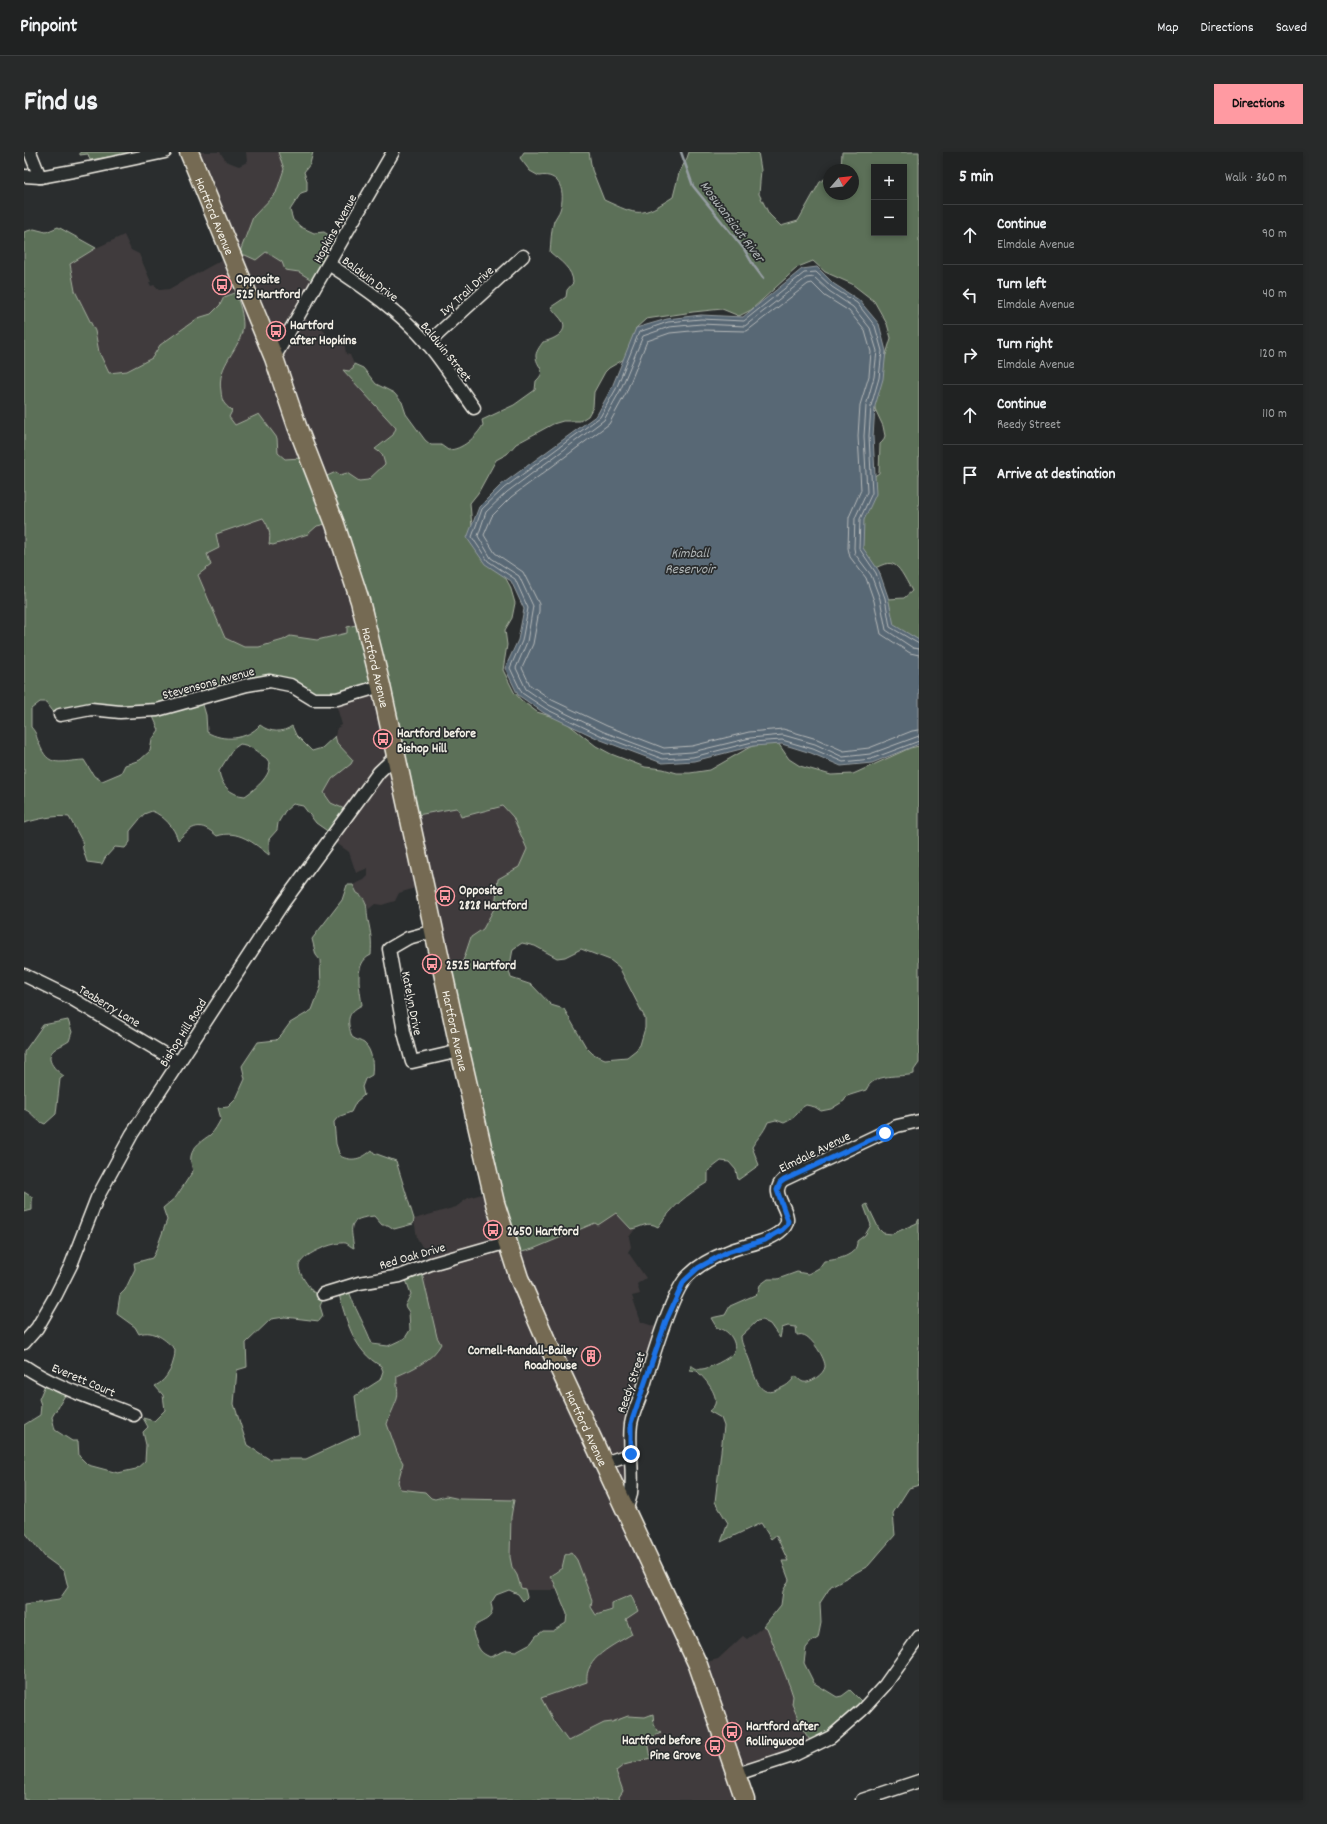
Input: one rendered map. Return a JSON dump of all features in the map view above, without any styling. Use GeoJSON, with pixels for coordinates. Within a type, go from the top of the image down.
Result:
{"type":"FeatureCollection","features":[{"type":"Feature","properties":{"kind":"highway","name":"Hartford Avenue"},"geometry":{"type":"LineString","coordinates":[[189,152],[274,358],[297,426],[347,559],[360,601],[382,686],[460,1051],[495,1203],[519,1278],[537,1320],[698,1665],[745,1800]]}},
{"type":"Feature","properties":{"kind":"street"},"geometry":{"type":"LineString","coordinates":[[30,152],[40,177]]}},
{"type":"Feature","properties":{"kind":"street"},"geometry":{"type":"LineString","coordinates":[[24,176],[40,177],[152,156],[165,152]]}},
{"type":"Feature","properties":{"kind":"street","name":"Hopkins Avenue"},"geometry":{"type":"LineString","coordinates":[[274,358],[330,265],[361,206],[393,152]]}},
{"type":"Feature","properties":{"kind":"street","name":"Ivy Trail Drive"},"geometry":{"type":"LineString","coordinates":[[427,344],[523,256]]}},
{"type":"Feature","properties":{"kind":"street","name":"Baldwin Drive"},"geometry":{"type":"LineString","coordinates":[[330,265],[358,283],[396,314]]}},
{"type":"Feature","properties":{"kind":"street","name":"Baldwin Street"},"geometry":{"type":"LineString","coordinates":[[396,314],[427,344],[474,408]]}},
{"type":"Feature","properties":{"kind":"street","name":"Stevensons Avenue"},"geometry":{"type":"LineString","coordinates":[[60,715],[91,710],[120,712],[157,710],[247,685],[270,681],[290,686],[313,699],[337,699],[382,686]]}},
{"type":"Feature","properties":{"kind":"street","name":"Bishop Hill Road"},"geometry":{"type":"LineString","coordinates":[[24,1343],[37,1328],[56,1295],[70,1266],[97,1198],[132,1134],[286,898],[379,772],[396,756]]}},
{"type":"Feature","properties":{"kind":"street","name":"Katelyn Drive"},"geometry":{"type":"LineString","coordinates":[[434,931],[408,938],[388,949],[404,1032],[412,1062],[460,1051]]}},
{"type":"Feature","properties":{"kind":"street","name":"Teaberry Lane"},"geometry":{"type":"LineString","coordinates":[[24,975],[69,997],[179,1063]]}},
{"type":"Feature","properties":{"kind":"street","name":"Elmdale Avenue"},"geometry":{"type":"LineString","coordinates":[[666,1321],[677,1292],[689,1274],[727,1252],[765,1240],[782,1230],[787,1225],[787,1216],[778,1196],[777,1190],[780,1183],[897,1126],[919,1121]]}},
{"type":"Feature","properties":{"kind":"street","name":"Red Oak Drive"},"geometry":{"type":"LineString","coordinates":[[323,1294],[360,1283],[400,1276],[431,1264],[508,1242]]}},
{"type":"Feature","properties":{"kind":"street","name":"Reedy Street"},"geometry":{"type":"LineString","coordinates":[[626,1511],[631,1494],[631,1423],[666,1321]]}},
{"type":"Feature","properties":{"kind":"street","name":"Everett Court"},"geometry":{"type":"LineString","coordinates":[[24,1366],[35,1373],[72,1390],[134,1415]]}},
{"type":"Feature","properties":{"kind":"street"},"geometry":{"type":"LineString","coordinates":[[604,1463],[631,1454]]}},
{"type":"Feature","properties":{"kind":"street"},"geometry":{"type":"LineString","coordinates":[[736,1774],[792,1756],[830,1736],[862,1710],[880,1690],[919,1637]]}},
{"type":"Feature","properties":{"kind":"street"},"geometry":{"type":"LineString","coordinates":[[862,1800],[899,1794],[919,1781]]}},
{"type":"Feature","properties":{"kind":"shaded area"},"geometry":{"type":"Polygon","coordinates":[[[185,152],[220,152],[226,161],[239,166],[247,162],[246,152],[278,152],[284,169],[276,193],[253,217],[238,256],[266,252],[283,262],[285,270],[299,272],[318,284],[303,317],[321,328],[330,338],[345,346],[346,354],[350,355],[354,364],[353,369],[345,372],[396,428],[393,435],[375,448],[382,454],[385,464],[368,480],[359,481],[347,473],[320,479],[301,458],[285,460],[278,453],[277,438],[234,425],[229,417],[232,411],[223,403],[219,381],[225,362],[238,341],[224,297],[220,305],[211,314],[198,318],[160,345],[152,358],[127,371],[109,373],[99,352],[95,331],[75,291],[70,264],[96,248],[124,235],[131,250],[139,254],[151,282],[149,282],[151,286],[154,285],[160,290],[169,289],[227,257],[185,152]]]}},
{"type":"Feature","properties":{"kind":"shaded area"},"geometry":{"type":"Polygon","coordinates":[[[263,518],[268,525],[271,536],[269,544],[308,534],[317,526],[335,522],[365,618],[347,633],[317,640],[290,636],[283,640],[259,647],[244,647],[225,638],[198,575],[211,565],[207,554],[219,548],[216,534],[263,518]]]}},
{"type":"Feature","properties":{"kind":"shaded area"},"geometry":{"type":"Polygon","coordinates":[[[381,686],[412,816],[456,808],[459,810],[461,817],[503,806],[513,817],[527,850],[519,867],[498,879],[495,907],[483,929],[471,937],[463,961],[444,968],[425,885],[399,893],[395,901],[382,905],[375,904],[369,909],[353,885],[364,880],[368,876],[368,868],[356,873],[349,852],[332,840],[349,811],[331,803],[324,793],[332,779],[351,764],[353,760],[337,743],[335,736],[337,728],[342,725],[335,700],[381,686]]]}},
{"type":"Feature","properties":{"kind":"shaded area"},"geometry":{"type":"Polygon","coordinates":[[[492,1191],[533,1249],[595,1223],[598,1225],[616,1213],[630,1229],[636,1228],[629,1237],[631,1247],[628,1252],[646,1278],[637,1284],[640,1294],[632,1296],[641,1322],[662,1329],[638,1390],[629,1514],[695,1665],[718,1659],[743,1636],[747,1639],[764,1626],[767,1628],[793,1696],[792,1704],[802,1728],[813,1745],[735,1775],[743,1800],[620,1800],[619,1797],[623,1791],[616,1771],[624,1765],[651,1758],[648,1741],[650,1738],[661,1733],[657,1731],[653,1714],[645,1717],[628,1716],[612,1722],[604,1723],[568,1741],[540,1698],[587,1682],[586,1675],[592,1663],[603,1651],[632,1634],[612,1609],[596,1615],[565,1555],[562,1568],[554,1572],[554,1582],[557,1590],[525,1590],[521,1588],[517,1575],[512,1567],[510,1557],[511,1515],[515,1503],[460,1499],[446,1496],[431,1498],[425,1492],[400,1489],[398,1482],[403,1463],[397,1452],[387,1424],[397,1399],[397,1376],[417,1367],[438,1351],[441,1344],[437,1337],[421,1269],[431,1263],[417,1238],[414,1219],[456,1207],[468,1198],[492,1191]]]}},
{"type":"Feature","properties":{"kind":"green space"},"geometry":{"type":"Polygon","coordinates":[[[80,152],[139,152],[90,160],[88,154],[80,155],[80,152]]]}},
{"type":"Feature","properties":{"kind":"green space"},"geometry":{"type":"Polygon","coordinates":[[[278,152],[313,152],[310,164],[304,172],[307,181],[307,191],[301,193],[290,210],[293,220],[301,227],[314,233],[324,232],[341,243],[318,284],[299,272],[285,270],[282,262],[266,252],[256,260],[245,255],[238,257],[253,217],[276,193],[284,169],[278,152]]]}},
{"type":"Feature","properties":{"kind":"green space"},"geometry":{"type":"Polygon","coordinates":[[[524,152],[589,152],[592,170],[604,200],[633,212],[639,212],[653,209],[673,197],[679,173],[689,152],[758,152],[761,170],[759,194],[769,214],[781,226],[798,221],[820,182],[823,180],[823,200],[859,200],[859,164],[841,164],[842,152],[919,152],[919,651],[896,649],[888,599],[904,598],[912,591],[902,572],[893,564],[887,564],[881,565],[862,576],[856,563],[870,479],[879,473],[880,444],[885,436],[883,426],[875,409],[873,397],[891,338],[887,324],[874,301],[852,284],[825,272],[813,261],[798,267],[751,310],[739,316],[722,309],[646,319],[635,329],[640,334],[633,354],[609,368],[605,372],[594,392],[593,407],[588,416],[580,421],[563,421],[553,424],[516,444],[507,454],[496,460],[478,493],[470,503],[473,539],[505,577],[510,586],[515,603],[512,618],[505,630],[507,645],[503,670],[514,692],[521,700],[537,712],[563,720],[596,746],[611,754],[645,767],[663,769],[677,773],[690,773],[710,770],[750,747],[768,742],[778,743],[789,759],[800,766],[831,775],[853,774],[910,748],[919,746],[919,1063],[914,1070],[914,1074],[875,1080],[866,1090],[847,1096],[844,1101],[831,1109],[821,1111],[815,1107],[806,1105],[789,1121],[784,1123],[776,1120],[768,1122],[752,1147],[759,1165],[738,1180],[736,1170],[729,1162],[721,1161],[708,1171],[708,1182],[680,1202],[658,1227],[647,1224],[631,1229],[616,1213],[598,1225],[595,1223],[533,1249],[511,1255],[444,968],[463,961],[471,937],[483,929],[495,907],[498,879],[519,867],[527,849],[513,817],[503,806],[461,817],[459,810],[456,808],[412,816],[383,690],[335,700],[271,681],[201,698],[206,715],[207,732],[220,737],[235,738],[242,736],[255,730],[260,725],[272,731],[285,730],[292,726],[296,735],[312,751],[322,748],[335,736],[337,743],[353,760],[351,764],[332,779],[324,793],[331,803],[349,811],[333,835],[316,823],[303,806],[293,804],[285,811],[278,823],[277,830],[269,839],[269,855],[245,838],[232,834],[217,836],[206,828],[201,827],[192,828],[178,840],[168,822],[152,811],[144,814],[130,831],[130,842],[125,848],[115,847],[105,858],[102,864],[87,862],[82,841],[69,817],[52,817],[24,823],[24,232],[34,229],[46,232],[58,227],[96,248],[70,264],[75,291],[95,331],[99,352],[109,373],[127,371],[152,358],[160,345],[198,318],[211,314],[220,305],[224,297],[235,293],[241,309],[243,326],[241,335],[225,365],[220,381],[223,400],[232,411],[229,417],[235,425],[259,414],[277,438],[278,453],[285,459],[301,458],[320,479],[336,472],[340,475],[347,473],[359,481],[368,480],[385,464],[382,454],[375,449],[393,435],[396,428],[343,370],[349,371],[353,369],[354,364],[363,368],[376,384],[394,393],[402,402],[406,414],[425,440],[431,445],[441,445],[448,450],[458,448],[473,438],[483,425],[482,420],[514,405],[535,390],[536,381],[542,371],[536,355],[539,347],[543,342],[558,336],[563,330],[564,326],[562,320],[551,307],[566,297],[567,290],[573,283],[568,269],[550,252],[553,225],[562,203],[562,190],[560,185],[552,177],[539,176],[530,171],[520,158],[524,152]],[[263,518],[216,534],[219,548],[207,554],[211,565],[198,575],[225,638],[244,647],[259,647],[283,640],[290,636],[317,640],[347,633],[347,627],[365,623],[335,522],[317,526],[308,534],[273,545],[269,544],[269,530],[263,518]],[[40,702],[31,709],[31,727],[36,733],[47,757],[56,762],[84,760],[94,776],[102,781],[121,773],[125,765],[140,760],[150,751],[152,740],[159,730],[151,712],[55,714],[46,702],[40,702]],[[240,744],[233,749],[219,771],[220,776],[227,788],[235,794],[245,796],[254,790],[267,775],[269,764],[267,759],[248,746],[240,744]],[[522,943],[513,949],[509,971],[511,978],[532,985],[551,1005],[564,1009],[586,1047],[593,1054],[605,1059],[627,1057],[640,1045],[645,1028],[645,1018],[619,967],[610,960],[581,949],[565,957],[557,958],[535,946],[522,943]]]}},
{"type":"Feature","properties":{"kind":"green space"},"geometry":{"type":"Polygon","coordinates":[[[347,885],[353,885],[357,893],[364,898],[371,933],[371,955],[365,959],[362,964],[359,977],[362,1005],[350,1014],[349,1026],[352,1037],[364,1043],[369,1050],[372,1058],[372,1075],[365,1079],[362,1087],[364,1095],[356,1102],[351,1112],[338,1117],[334,1122],[336,1144],[340,1156],[344,1158],[357,1159],[372,1150],[374,1153],[396,1161],[414,1219],[413,1224],[394,1229],[388,1225],[382,1225],[374,1216],[359,1219],[355,1221],[352,1228],[354,1248],[346,1243],[334,1244],[318,1250],[301,1262],[299,1267],[304,1280],[313,1292],[325,1295],[320,1306],[323,1316],[319,1321],[285,1317],[271,1319],[246,1343],[247,1367],[237,1370],[234,1404],[247,1445],[269,1459],[306,1459],[360,1434],[355,1396],[380,1380],[383,1371],[381,1366],[371,1360],[357,1343],[348,1323],[338,1291],[348,1287],[353,1302],[372,1344],[388,1346],[405,1338],[410,1330],[409,1312],[405,1306],[411,1294],[405,1277],[421,1269],[437,1337],[441,1344],[428,1359],[416,1367],[397,1376],[397,1399],[387,1424],[397,1452],[403,1463],[398,1482],[400,1489],[425,1492],[431,1498],[435,1499],[446,1496],[460,1499],[514,1500],[511,1517],[510,1557],[512,1567],[517,1575],[521,1588],[525,1589],[527,1597],[523,1601],[518,1594],[509,1590],[496,1595],[491,1603],[492,1611],[490,1616],[474,1629],[478,1647],[482,1653],[490,1657],[507,1650],[516,1651],[531,1643],[536,1636],[543,1631],[553,1631],[566,1623],[567,1614],[554,1582],[550,1576],[562,1568],[565,1555],[571,1552],[577,1560],[592,1600],[591,1607],[596,1615],[612,1610],[612,1603],[631,1595],[638,1611],[626,1619],[632,1634],[609,1648],[595,1659],[587,1673],[587,1682],[541,1698],[554,1722],[568,1741],[604,1723],[612,1722],[628,1716],[645,1717],[653,1714],[654,1724],[657,1731],[661,1733],[650,1738],[648,1741],[651,1758],[624,1765],[616,1771],[623,1791],[619,1797],[620,1800],[24,1800],[24,1605],[59,1600],[68,1587],[64,1571],[45,1557],[24,1531],[24,1425],[40,1415],[41,1405],[39,1399],[47,1380],[67,1392],[52,1417],[55,1430],[72,1441],[78,1441],[79,1456],[88,1465],[118,1473],[136,1469],[145,1461],[146,1445],[143,1432],[148,1427],[143,1418],[154,1421],[165,1410],[163,1395],[155,1386],[164,1380],[170,1370],[174,1360],[175,1349],[155,1334],[139,1334],[135,1327],[117,1314],[120,1295],[125,1290],[135,1269],[134,1263],[152,1258],[155,1253],[167,1220],[163,1208],[176,1197],[193,1171],[191,1159],[192,1152],[212,1133],[218,1125],[221,1119],[218,1108],[228,1107],[236,1099],[245,1079],[242,1066],[258,1042],[276,1040],[290,1023],[312,1010],[321,986],[320,960],[316,955],[312,939],[342,900],[347,885]]]}},
{"type":"Feature","properties":{"kind":"green space"},"geometry":{"type":"Polygon","coordinates":[[[68,1020],[72,1032],[69,1041],[55,1049],[50,1056],[50,1060],[54,1067],[64,1076],[60,1079],[56,1114],[45,1124],[24,1109],[24,1052],[43,1025],[68,1020]]]}},
{"type":"Feature","properties":{"kind":"green space"},"geometry":{"type":"Polygon","coordinates":[[[24,1192],[32,1197],[32,1210],[24,1212],[24,1192]]]}},
{"type":"Feature","properties":{"kind":"green space"},"geometry":{"type":"Polygon","coordinates":[[[867,1204],[879,1229],[883,1233],[892,1234],[917,1223],[919,1219],[919,1485],[909,1488],[893,1513],[895,1535],[868,1566],[831,1586],[820,1603],[821,1623],[818,1638],[811,1642],[806,1648],[804,1663],[814,1683],[837,1697],[842,1696],[850,1690],[865,1705],[813,1745],[802,1728],[792,1704],[793,1696],[790,1687],[767,1628],[764,1626],[781,1605],[783,1591],[789,1580],[782,1561],[788,1561],[776,1535],[771,1539],[761,1523],[721,1542],[728,1523],[715,1502],[724,1426],[721,1418],[709,1411],[715,1405],[714,1395],[710,1386],[697,1371],[690,1370],[691,1365],[696,1368],[705,1369],[733,1353],[735,1345],[731,1337],[725,1331],[717,1328],[711,1318],[725,1315],[730,1306],[755,1295],[758,1292],[760,1285],[768,1279],[778,1279],[797,1272],[808,1274],[819,1268],[824,1261],[834,1260],[850,1254],[854,1250],[857,1241],[865,1235],[871,1225],[864,1206],[867,1204]],[[762,1320],[757,1321],[741,1336],[757,1382],[765,1391],[770,1392],[785,1386],[795,1376],[806,1382],[813,1380],[822,1373],[825,1363],[821,1354],[810,1339],[806,1336],[797,1335],[796,1327],[788,1326],[782,1328],[780,1338],[770,1324],[762,1320]]]}},
{"type":"Feature","properties":{"kind":"water","name":"Kimball Reservoir"},"geometry":{"type":"Polygon","coordinates":[[[817,267],[834,284],[859,300],[879,324],[886,351],[883,379],[875,406],[873,437],[876,494],[864,520],[863,548],[879,571],[888,597],[894,625],[919,640],[919,744],[872,763],[841,766],[811,753],[782,744],[753,746],[694,761],[662,763],[601,740],[544,713],[518,695],[505,668],[518,640],[524,609],[511,581],[485,564],[467,538],[479,507],[501,485],[597,415],[612,387],[636,328],[667,319],[701,315],[743,317],[802,269],[817,267]]]}},
{"type":"Feature","properties":{"kind":"waterway","name":"Moswansicut River"},"geometry":{"type":"LineString","coordinates":[[681,152],[693,186],[744,249],[763,278]]}},
{"type":"Feature","properties":{"kind":"place","name":"Opposite 525 Hartford"},"geometry":{"type":"Point","coordinates":[222,285]}},
{"type":"Feature","properties":{"kind":"place","name":"Hartford after Hopkins"},"geometry":{"type":"Point","coordinates":[276,331]}},
{"type":"Feature","properties":{"kind":"place","name":"Hartford before Bishop Hill"},"geometry":{"type":"Point","coordinates":[383,739]}},
{"type":"Feature","properties":{"kind":"place","name":"Opposite 2828 Hartford"},"geometry":{"type":"Point","coordinates":[445,896]}},
{"type":"Feature","properties":{"kind":"place","name":"2525 Hartford"},"geometry":{"type":"Point","coordinates":[432,964]}},
{"type":"Feature","properties":{"kind":"place","name":"2650 Hartford"},"geometry":{"type":"Point","coordinates":[493,1230]}},
{"type":"Feature","properties":{"kind":"place","name":"Cornell-Randall-Bailey Roadhouse"},"geometry":{"type":"Point","coordinates":[591,1356]}},
{"type":"Feature","properties":{"kind":"place","name":"Hartford after Rollingwood"},"geometry":{"type":"Point","coordinates":[732,1732]}},
{"type":"Feature","properties":{"kind":"place","name":"Hartford before Pine Grove"},"geometry":{"type":"Point","coordinates":[715,1746]}},
{"type":"Feature","properties":{"kind":"route"},"geometry":{"type":"LineString","coordinates":[[631,1454],[631,1423],[671,1307],[677,1292],[687,1276],[698,1268],[727,1252],[765,1240],[782,1230],[787,1225],[788,1221],[777,1190],[780,1183],[784,1180],[817,1163],[885,1133]]}}]}
